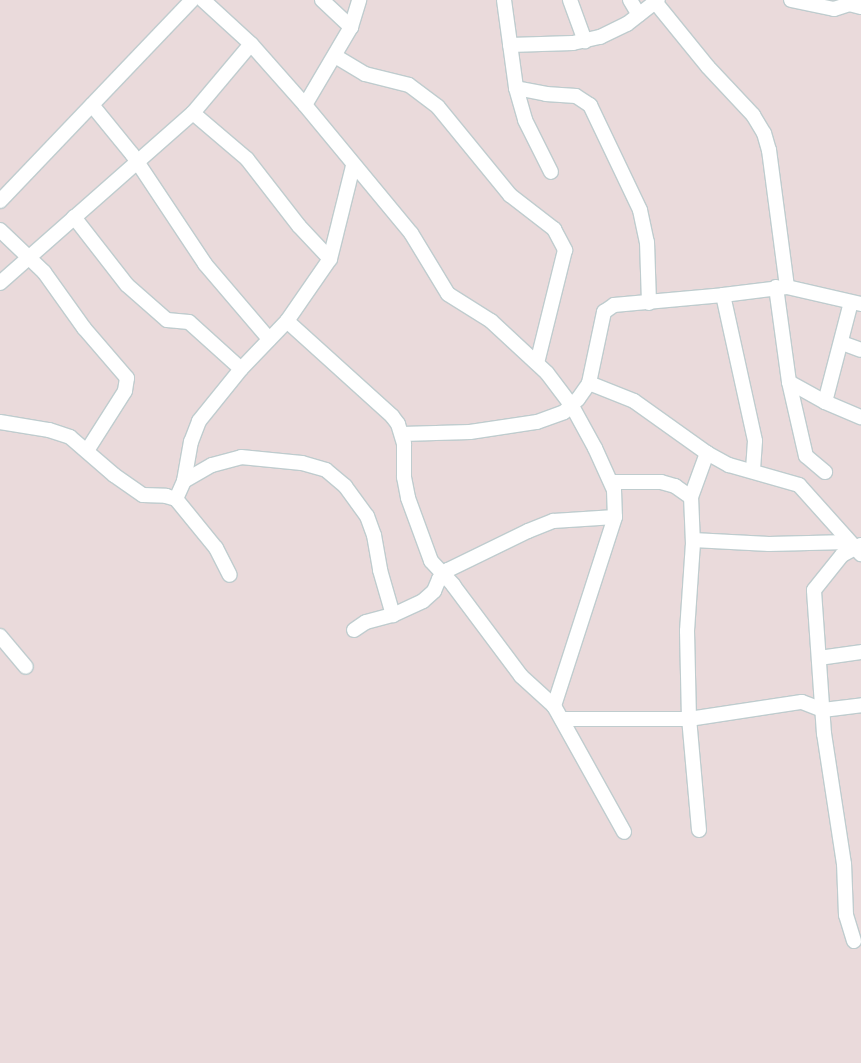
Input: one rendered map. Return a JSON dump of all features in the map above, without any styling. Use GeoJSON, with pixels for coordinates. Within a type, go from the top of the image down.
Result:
{"type":"FeatureCollection","features":[{"type":"Feature","properties":{"kind":"street"},"geometry":{"type":"LineString","coordinates":[[0,201],[192,0]]}},
{"type":"Feature","properties":{"kind":"street"},"geometry":{"type":"LineString","coordinates":[[203,0],[251,44],[305,105],[353,166],[411,233],[448,294],[481,313],[536,362],[572,406],[612,482],[616,499],[615,517],[554,706]]}},
{"type":"Feature","properties":{"kind":"street"},"geometry":{"type":"LineString","coordinates":[[322,0],[351,27]]}},
{"type":"Feature","properties":{"kind":"street"},"geometry":{"type":"LineString","coordinates":[[305,105],[351,27],[359,0]]}},
{"type":"Feature","properties":{"kind":"street"},"geometry":{"type":"LineString","coordinates":[[504,0],[516,88],[528,126],[551,172]]}},
{"type":"Feature","properties":{"kind":"street"},"geometry":{"type":"LineString","coordinates":[[570,0],[585,41]]}},
{"type":"Feature","properties":{"kind":"street"},"geometry":{"type":"LineString","coordinates":[[630,0],[639,16]]}},
{"type":"Feature","properties":{"kind":"street"},"geometry":{"type":"LineString","coordinates":[[791,0],[834,9],[853,4]]}},
{"type":"Feature","properties":{"kind":"street"},"geometry":{"type":"LineString","coordinates":[[510,45],[585,41],[614,31],[639,16],[657,1],[708,67],[753,115],[764,133],[769,150],[790,382],[806,456],[825,472]]}},
{"type":"Feature","properties":{"kind":"street"},"geometry":{"type":"LineString","coordinates":[[0,284],[29,256],[138,163],[193,113],[251,44]]}},
{"type":"Feature","properties":{"kind":"street"},"geometry":{"type":"LineString","coordinates":[[334,56],[365,74],[409,85],[426,98],[448,117],[482,164],[510,195],[554,229],[565,250],[536,362]]}},
{"type":"Feature","properties":{"kind":"street"},"geometry":{"type":"LineString","coordinates":[[516,88],[546,94],[576,96],[590,105],[640,210],[647,242],[649,303]]}},
{"type":"Feature","properties":{"kind":"street"},"geometry":{"type":"LineString","coordinates":[[92,105],[138,163],[198,254],[269,339]]}},
{"type":"Feature","properties":{"kind":"street"},"geometry":{"type":"LineString","coordinates":[[193,113],[247,159],[299,226],[330,259]]}},
{"type":"Feature","properties":{"kind":"street"},"geometry":{"type":"LineString","coordinates":[[176,499],[184,481],[191,442],[199,421],[241,369],[287,321],[330,259],[353,166]]}},
{"type":"Feature","properties":{"kind":"street"},"geometry":{"type":"LineString","coordinates":[[74,217],[127,285],[167,320],[189,322],[241,369]]}},
{"type":"Feature","properties":{"kind":"street"},"geometry":{"type":"LineString","coordinates":[[0,230],[29,256],[51,280],[84,328],[127,378],[125,391],[88,450]]}},
{"type":"Feature","properties":{"kind":"street"},"geometry":{"type":"LineString","coordinates":[[402,434],[470,432],[525,424],[555,416],[572,406],[589,383],[604,312],[614,304],[649,303],[782,287],[856,303],[842,343],[825,402]]}},
{"type":"Feature","properties":{"kind":"street"},"geometry":{"type":"LineString","coordinates":[[723,295],[755,441],[753,471]]}},
{"type":"Feature","properties":{"kind":"street"},"geometry":{"type":"LineString","coordinates":[[287,321],[392,416],[402,434],[404,477],[408,498],[430,561],[443,575],[522,676],[554,706],[624,832]]}},
{"type":"Feature","properties":{"kind":"street"},"geometry":{"type":"LineString","coordinates":[[842,343],[861,350]]}},
{"type":"Feature","properties":{"kind":"street"},"geometry":{"type":"LineString","coordinates":[[790,382],[825,402],[861,417]]}},
{"type":"Feature","properties":{"kind":"street"},"geometry":{"type":"LineString","coordinates":[[589,383],[634,401],[707,453],[729,464],[799,485],[856,547]]}},
{"type":"Feature","properties":{"kind":"street"},"geometry":{"type":"LineString","coordinates":[[0,422],[49,430],[70,437],[88,450],[114,475],[143,494],[166,496],[176,499],[216,548],[230,575]]}},
{"type":"Feature","properties":{"kind":"street"},"geometry":{"type":"LineString","coordinates":[[699,830],[689,719],[687,630],[693,540],[691,497],[707,453]]}},
{"type":"Feature","properties":{"kind":"street"},"geometry":{"type":"LineString","coordinates":[[184,481],[212,464],[241,457],[302,463],[326,470],[345,486],[367,516],[374,535],[380,570],[393,615]]}},
{"type":"Feature","properties":{"kind":"street"},"geometry":{"type":"LineString","coordinates":[[612,482],[661,482],[675,486],[691,497]]}},
{"type":"Feature","properties":{"kind":"street"},"geometry":{"type":"LineString","coordinates":[[354,630],[366,622],[393,615],[429,596],[443,575],[518,535],[547,523],[615,517]]}},
{"type":"Feature","properties":{"kind":"street"},"geometry":{"type":"LineString","coordinates":[[693,540],[856,547]]}},
{"type":"Feature","properties":{"kind":"street"},"geometry":{"type":"LineString","coordinates":[[854,941],[846,915],[844,864],[823,710],[814,590],[842,555],[856,547]]}},
{"type":"Feature","properties":{"kind":"street"},"geometry":{"type":"LineString","coordinates":[[0,636],[26,667]]}},
{"type":"Feature","properties":{"kind":"street"},"geometry":{"type":"LineString","coordinates":[[819,658],[861,652]]}},
{"type":"Feature","properties":{"kind":"street"},"geometry":{"type":"LineString","coordinates":[[562,719],[689,719],[802,702],[823,710],[861,705]]}}]}
